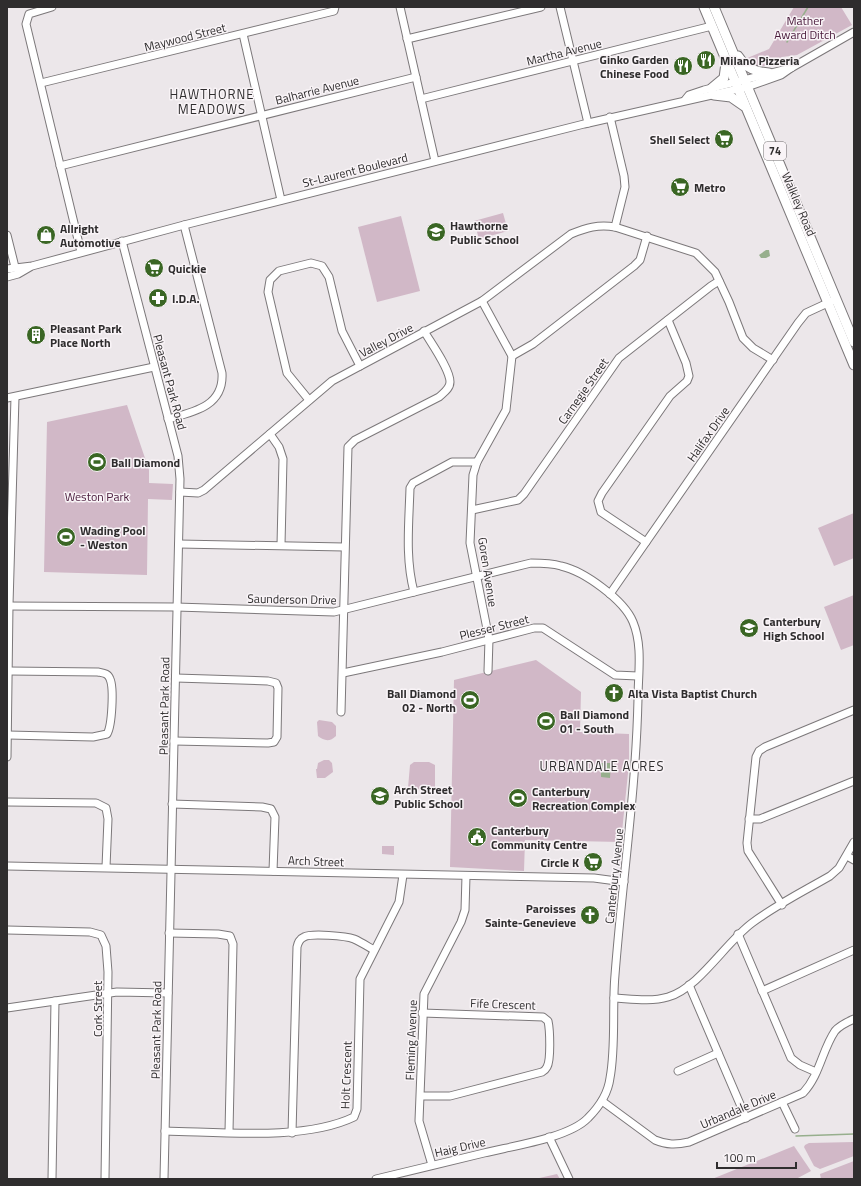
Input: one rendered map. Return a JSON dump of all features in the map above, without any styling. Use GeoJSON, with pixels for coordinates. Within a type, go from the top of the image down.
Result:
{"type":"FeatureCollection","features":[{"type":"Feature","properties":{"kind":"main road","name":"Walkley Road"},"geometry":{"type":"LineString","coordinates":[[704,7],[726,60],[741,84],[784,173],[854,365]]}},
{"type":"Feature","properties":{"kind":"main road","name":"Walkley Road"},"geometry":{"type":"LineString","coordinates":[[714,7],[730,46],[747,109],[775,178],[831,301],[854,342]]}},
{"type":"Feature","properties":{"kind":"main road"},"geometry":{"type":"LineString","coordinates":[[730,46],[747,67],[758,72],[769,73]]}},
{"type":"Feature","properties":{"kind":"main road"},"geometry":{"type":"LineString","coordinates":[[726,60],[724,78],[713,91],[737,100],[747,109]]}},
{"type":"Feature","properties":{"kind":"main road"},"geometry":{"type":"LineString","coordinates":[[775,178],[784,173]]}},
{"type":"Feature","properties":{"kind":"street"},"geometry":{"type":"LineString","coordinates":[[52,7],[29,14],[26,18],[26,24],[42,83],[81,252]]}},
{"type":"Feature","properties":{"kind":"street"},"geometry":{"type":"LineString","coordinates":[[400,7],[435,161]]}},
{"type":"Feature","properties":{"kind":"street"},"geometry":{"type":"LineString","coordinates":[[407,39],[540,7]]}},
{"type":"Feature","properties":{"kind":"street"},"geometry":{"type":"LineString","coordinates":[[560,7],[588,123]]}},
{"type":"Feature","properties":{"kind":"street","name":"Maywood Street"},"geometry":{"type":"LineString","coordinates":[[42,83],[243,34],[335,9]]}},
{"type":"Feature","properties":{"kind":"street","name":"Martha Avenue"},"geometry":{"type":"LineString","coordinates":[[421,99],[712,26]]}},
{"type":"Feature","properties":{"kind":"street","name":"St-Laurent Boulevard"},"geometry":{"type":"LineString","coordinates":[[7,270],[32,266],[281,200],[610,117],[685,100],[696,92],[713,91],[781,75],[854,32]]}},
{"type":"Feature","properties":{"kind":"street"},"geometry":{"type":"LineString","coordinates":[[243,34],[281,200]]}},
{"type":"Feature","properties":{"kind":"street","name":"St-Laurent Boulevard"},"geometry":{"type":"LineString","coordinates":[[741,84],[769,73],[791,68]]}},
{"type":"Feature","properties":{"kind":"street","name":"Balharrie Avenue"},"geometry":{"type":"LineString","coordinates":[[60,166],[416,77]]}},
{"type":"Feature","properties":{"kind":"street"},"geometry":{"type":"LineString","coordinates":[[610,117],[624,176],[625,187],[615,227]]}},
{"type":"Feature","properties":{"kind":"street"},"geometry":{"type":"LineString","coordinates":[[168,419],[202,409],[217,396],[223,385],[222,373],[184,225]]}},
{"type":"Feature","properties":{"kind":"street","name":"Valley Drive"},"geometry":{"type":"LineString","coordinates":[[180,492],[198,493],[204,490],[332,381],[482,301],[571,234],[586,228],[598,226],[615,227],[647,236],[696,254],[715,272],[744,338],[753,348],[773,360]]}},
{"type":"Feature","properties":{"kind":"street"},"geometry":{"type":"LineString","coordinates":[[7,235],[15,268]]}},
{"type":"Feature","properties":{"kind":"street"},"geometry":{"type":"LineString","coordinates":[[482,301],[512,356],[534,344],[634,266],[640,260],[647,236]]}},
{"type":"Feature","properties":{"kind":"street","name":"Pleasant Park Road"},"geometry":{"type":"LineString","coordinates":[[122,241],[178,456],[180,492],[176,607],[176,678],[164,1179]]}},
{"type":"Feature","properties":{"kind":"street"},"geometry":{"type":"LineString","coordinates":[[309,400],[287,373],[268,292],[270,280],[279,271],[311,263],[322,266],[329,277],[342,331],[360,366]]}},
{"type":"Feature","properties":{"kind":"street","name":"St-Laurent Boulevard"},"geometry":{"type":"LineString","coordinates":[[7,277],[18,274],[32,266]]}},
{"type":"Feature","properties":{"kind":"street","name":"Carnegie Street"},"geometry":{"type":"LineString","coordinates":[[472,510],[518,500],[524,494],[619,358],[719,282]]}},
{"type":"Feature","properties":{"kind":"street","name":"Halifax Drive"},"geometry":{"type":"LineString","coordinates":[[610,594],[806,313],[831,301]]}},
{"type":"Feature","properties":{"kind":"street"},"geometry":{"type":"LineString","coordinates":[[646,542],[601,512],[598,501],[602,493],[670,396],[687,380],[689,376],[686,363],[668,320]]}},
{"type":"Feature","properties":{"kind":"street"},"geometry":{"type":"LineString","coordinates":[[341,712],[344,547],[348,447],[355,440],[439,397],[448,389],[450,383],[448,374],[424,332]]}},
{"type":"Feature","properties":{"kind":"street","name":"Goren Avenue"},"geometry":{"type":"LineString","coordinates":[[488,671],[489,639],[470,542],[473,475],[477,462],[506,410],[512,356]]}},
{"type":"Feature","properties":{"kind":"street"},"geometry":{"type":"LineString","coordinates":[[7,398],[154,367]]}},
{"type":"Feature","properties":{"kind":"street"},"geometry":{"type":"LineString","coordinates":[[7,757],[9,671],[8,606],[16,396]]}},
{"type":"Feature","properties":{"kind":"street"},"geometry":{"type":"LineString","coordinates":[[270,434],[279,447],[283,459],[281,545]]}},
{"type":"Feature","properties":{"kind":"street"},"geometry":{"type":"LineString","coordinates":[[414,592],[409,574],[408,558],[410,488],[413,483],[452,462],[477,462]]}},
{"type":"Feature","properties":{"kind":"street"},"geometry":{"type":"LineString","coordinates":[[179,544],[344,547]]}},
{"type":"Feature","properties":{"kind":"street","name":"Saunderson Drive"},"geometry":{"type":"LineString","coordinates":[[8,606],[176,607],[334,612],[343,611],[531,563],[546,563],[563,566],[583,576],[610,594]]}},
{"type":"Feature","properties":{"kind":"street","name":"Canterbury Avenue"},"geometry":{"type":"LineString","coordinates":[[550,1137],[578,1127],[588,1119],[602,1101],[611,1076],[614,998],[624,882],[634,791],[638,640],[633,622],[626,609],[610,594]]}},
{"type":"Feature","properties":{"kind":"street","name":"Plesser Street"},"geometry":{"type":"LineString","coordinates":[[342,673],[442,652],[534,628],[543,628],[615,675],[638,676]]}},
{"type":"Feature","properties":{"kind":"street"},"geometry":{"type":"LineString","coordinates":[[8,735],[93,737],[107,734],[111,725],[112,684],[106,673],[9,671]]}},
{"type":"Feature","properties":{"kind":"street"},"geometry":{"type":"LineString","coordinates":[[174,741],[268,743],[274,742],[277,737],[278,688],[276,683],[268,680],[176,678]]}},
{"type":"Feature","properties":{"kind":"street"},"geometry":{"type":"LineString","coordinates":[[782,905],[748,851],[749,819],[756,757],[759,751],[854,710]]}},
{"type":"Feature","properties":{"kind":"street"},"geometry":{"type":"LineString","coordinates":[[749,819],[760,819],[854,781]]}},
{"type":"Feature","properties":{"kind":"street"},"geometry":{"type":"LineString","coordinates":[[7,802],[96,803],[106,808],[108,819],[106,867]]}},
{"type":"Feature","properties":{"kind":"street"},"geometry":{"type":"LineString","coordinates":[[172,804],[262,807],[271,810],[275,817],[273,871]]}},
{"type":"Feature","properties":{"kind":"street"},"geometry":{"type":"LineString","coordinates":[[614,998],[654,999],[669,996],[683,990],[738,934],[752,923],[830,876],[839,868],[854,842]]}},
{"type":"Feature","properties":{"kind":"street"},"geometry":{"type":"LineString","coordinates":[[847,856],[854,860]]}},
{"type":"Feature","properties":{"kind":"street","name":"Arch Street"},"geometry":{"type":"LineString","coordinates":[[7,866],[171,868],[403,875],[594,878],[624,882]]}},
{"type":"Feature","properties":{"kind":"street","name":"Holt Crescent"},"geometry":{"type":"LineString","coordinates":[[165,1131],[292,1133],[344,1122],[354,1117],[357,1109],[360,979],[399,902],[403,875]]}},
{"type":"Feature","properties":{"kind":"street","name":"Fleming Avenue"},"geometry":{"type":"LineString","coordinates":[[432,1166],[419,1122],[421,1096],[422,1013],[424,994],[461,922],[465,910],[466,876]]}},
{"type":"Feature","properties":{"kind":"street","name":"Cork Street"},"geometry":{"type":"LineString","coordinates":[[7,930],[90,932],[101,935],[106,946],[108,993],[106,1179]]}},
{"type":"Feature","properties":{"kind":"street"},"geometry":{"type":"LineString","coordinates":[[169,933],[218,934],[230,936],[233,944],[230,1132]]}},
{"type":"Feature","properties":{"kind":"street"},"geometry":{"type":"LineString","coordinates":[[738,934],[791,1058],[800,1065],[816,1072]]}},
{"type":"Feature","properties":{"kind":"street"},"geometry":{"type":"LineString","coordinates":[[292,1133],[297,947],[299,941],[304,937],[310,936],[346,937],[354,939],[374,950]]}},
{"type":"Feature","properties":{"kind":"street"},"geometry":{"type":"LineString","coordinates":[[762,991],[854,950]]}},
{"type":"Feature","properties":{"kind":"street"},"geometry":{"type":"LineString","coordinates":[[689,985],[746,1118]]}},
{"type":"Feature","properties":{"kind":"street"},"geometry":{"type":"LineString","coordinates":[[7,1008],[108,993],[168,993]]}},
{"type":"Feature","properties":{"kind":"street"},"geometry":{"type":"LineString","coordinates":[[52,1179],[55,1001]]}},
{"type":"Feature","properties":{"kind":"street","name":"Fife Crescent"},"geometry":{"type":"LineString","coordinates":[[421,1096],[450,1096],[542,1072],[547,1068],[549,1054],[549,1026],[548,1021],[543,1017],[422,1013]]}},
{"type":"Feature","properties":{"kind":"street","name":"Urbandale Drive"},"geometry":{"type":"LineString","coordinates":[[602,1101],[655,1140],[665,1144],[678,1145],[689,1142],[803,1093],[812,1084],[816,1072],[836,1030],[844,1023],[854,1019]]}},
{"type":"Feature","properties":{"kind":"street"},"geometry":{"type":"LineString","coordinates":[[678,1071],[718,1053]]}},
{"type":"Feature","properties":{"kind":"street"},"geometry":{"type":"LineString","coordinates":[[782,1102],[795,1129]]}},
{"type":"Feature","properties":{"kind":"street"},"geometry":{"type":"LineString","coordinates":[[550,1137],[569,1179]]}},
{"type":"Feature","properties":{"kind":"street","name":"Haig Drive"},"geometry":{"type":"LineString","coordinates":[[376,1179],[550,1137]]}},
{"type":"Feature","properties":{"kind":"green space","name":"Mather Award Ditch"},"geometry":{"type":"Polygon","coordinates":[[[794,7],[841,7],[852,25],[797,55],[782,57],[764,66],[756,67],[745,59],[769,49],[794,7]]]}},
{"type":"Feature","properties":{"kind":"green space"},"geometry":{"type":"Polygon","coordinates":[[[503,213],[508,231],[479,239],[474,221],[503,213]]]}},
{"type":"Feature","properties":{"kind":"green space"},"geometry":{"type":"Polygon","coordinates":[[[401,216],[420,291],[377,302],[358,227],[401,216]]]}},
{"type":"Feature","properties":{"kind":"green space","name":"Weston Park"},"geometry":{"type":"Polygon","coordinates":[[[127,405],[149,470],[149,483],[173,484],[172,500],[148,499],[147,575],[44,572],[47,422],[127,405]]]}},
{"type":"Feature","properties":{"kind":"green space"},"geometry":{"type":"Polygon","coordinates":[[[854,513],[854,558],[834,566],[818,528],[854,513]]]}},
{"type":"Feature","properties":{"kind":"green space"},"geometry":{"type":"Polygon","coordinates":[[[854,595],[854,645],[841,650],[824,607],[854,595]]]}},
{"type":"Feature","properties":{"kind":"green space"},"geometry":{"type":"Polygon","coordinates":[[[536,660],[581,692],[580,732],[629,734],[629,763],[621,842],[525,840],[524,871],[450,867],[454,680],[536,660]]]}},
{"type":"Feature","properties":{"kind":"green space"},"geometry":{"type":"Polygon","coordinates":[[[319,720],[332,722],[336,726],[336,736],[327,740],[318,736],[317,722],[319,720]]]}},
{"type":"Feature","properties":{"kind":"green space"},"geometry":{"type":"Polygon","coordinates":[[[324,760],[329,760],[332,763],[333,772],[325,778],[317,778],[316,769],[318,763],[324,760]]]}},
{"type":"Feature","properties":{"kind":"green space"},"geometry":{"type":"Polygon","coordinates":[[[414,762],[429,762],[435,765],[435,791],[408,788],[410,765],[414,762]]]}},
{"type":"Feature","properties":{"kind":"green space"},"geometry":{"type":"Polygon","coordinates":[[[382,846],[394,846],[394,855],[382,854],[382,846]]]}},
{"type":"Feature","properties":{"kind":"green space"},"geometry":{"type":"Polygon","coordinates":[[[854,1142],[854,1156],[820,1169],[814,1166],[804,1147],[809,1143],[854,1142]]]}},
{"type":"Feature","properties":{"kind":"green space"},"geometry":{"type":"Polygon","coordinates":[[[794,1146],[811,1171],[796,1179],[712,1179],[794,1146]]]}},
{"type":"Feature","properties":{"kind":"green space"},"geometry":{"type":"Polygon","coordinates":[[[854,1161],[854,1179],[821,1179],[820,1174],[854,1161]]]}},
{"type":"Feature","properties":{"kind":"green space"},"geometry":{"type":"Polygon","coordinates":[[[557,1174],[560,1179],[535,1179],[557,1174]]]}},
{"type":"Feature","properties":{"kind":"shaded area"},"geometry":{"type":"Polygon","coordinates":[[[766,250],[769,250],[770,256],[761,258],[759,255],[766,250]]]}},
{"type":"Feature","properties":{"kind":"shaded area","name":"Wading Pool - Weston"},"geometry":{"type":"Polygon","coordinates":[[[61,530],[72,530],[72,544],[61,544],[61,530]]]}},
{"type":"Feature","properties":{"kind":"shaded area"},"geometry":{"type":"Polygon","coordinates":[[[601,763],[611,763],[610,778],[601,777],[601,763]]]}},
{"type":"Feature","properties":{"kind":"waterway"},"geometry":{"type":"LineString","coordinates":[[787,42],[808,7]]}},
{"type":"Feature","properties":{"kind":"waterway"},"geometry":{"type":"LineString","coordinates":[[796,1136],[854,1134]]}},
{"type":"Feature","properties":{"kind":"place","name":"Milano Pizzeria"},"geometry":{"type":"Point","coordinates":[706,60]}},
{"type":"Feature","properties":{"kind":"place","name":"Ginko Garden Chinese Food"},"geometry":{"type":"Point","coordinates":[683,66]}},
{"type":"Feature","properties":{"kind":"place","name":"Shell Select"},"geometry":{"type":"Point","coordinates":[724,139]}},
{"type":"Feature","properties":{"kind":"place","name":"Metro"},"geometry":{"type":"Point","coordinates":[680,187]}},
{"type":"Feature","properties":{"kind":"place","name":"Hawthorne Public School"},"geometry":{"type":"Point","coordinates":[436,232]}},
{"type":"Feature","properties":{"kind":"place","name":"Allright Automotive"},"geometry":{"type":"Point","coordinates":[46,235]}},
{"type":"Feature","properties":{"kind":"place","name":"Quickie"},"geometry":{"type":"Point","coordinates":[154,268]}},
{"type":"Feature","properties":{"kind":"place","name":"I.D.A."},"geometry":{"type":"Point","coordinates":[158,298]}},
{"type":"Feature","properties":{"kind":"place","name":"Pleasant Park Place North"},"geometry":{"type":"Point","coordinates":[36,335]}},
{"type":"Feature","properties":{"kind":"place","name":"Ball Diamond"},"geometry":{"type":"Point","coordinates":[97,462]}},
{"type":"Feature","properties":{"kind":"place","name":"Wading Pool - Weston"},"geometry":{"type":"Point","coordinates":[66,537]}},
{"type":"Feature","properties":{"kind":"place","name":"Canterbury High School"},"geometry":{"type":"Point","coordinates":[749,628]}},
{"type":"Feature","properties":{"kind":"place","name":"Alta Vista Baptist Church"},"geometry":{"type":"Point","coordinates":[614,693]}},
{"type":"Feature","properties":{"kind":"place","name":"Ball Diamond 02 - North"},"geometry":{"type":"Point","coordinates":[470,700]}},
{"type":"Feature","properties":{"kind":"place","name":"Ball Diamond 01 - South"},"geometry":{"type":"Point","coordinates":[546,721]}},
{"type":"Feature","properties":{"kind":"place","name":"Arch Street Public School"},"geometry":{"type":"Point","coordinates":[380,796]}},
{"type":"Feature","properties":{"kind":"place","name":"Canterbury Recreation Complex"},"geometry":{"type":"Point","coordinates":[518,798]}},
{"type":"Feature","properties":{"kind":"place","name":"Canterbury Community Centre"},"geometry":{"type":"Point","coordinates":[477,837]}},
{"type":"Feature","properties":{"kind":"place","name":"Circle K"},"geometry":{"type":"Point","coordinates":[593,862]}},
{"type":"Feature","properties":{"kind":"place","name":"Paroisses Sainte-Genevieve"},"geometry":{"type":"Point","coordinates":[590,915]}},
{"type":"Feature","properties":{"kind":"district","name":"HAWTHORNE MEADOWS"},"geometry":{"type":"Point","coordinates":[212,102]}},
{"type":"Feature","properties":{"kind":"district","name":"URBANDALE ACRES"},"geometry":{"type":"Point","coordinates":[602,766]}}]}
